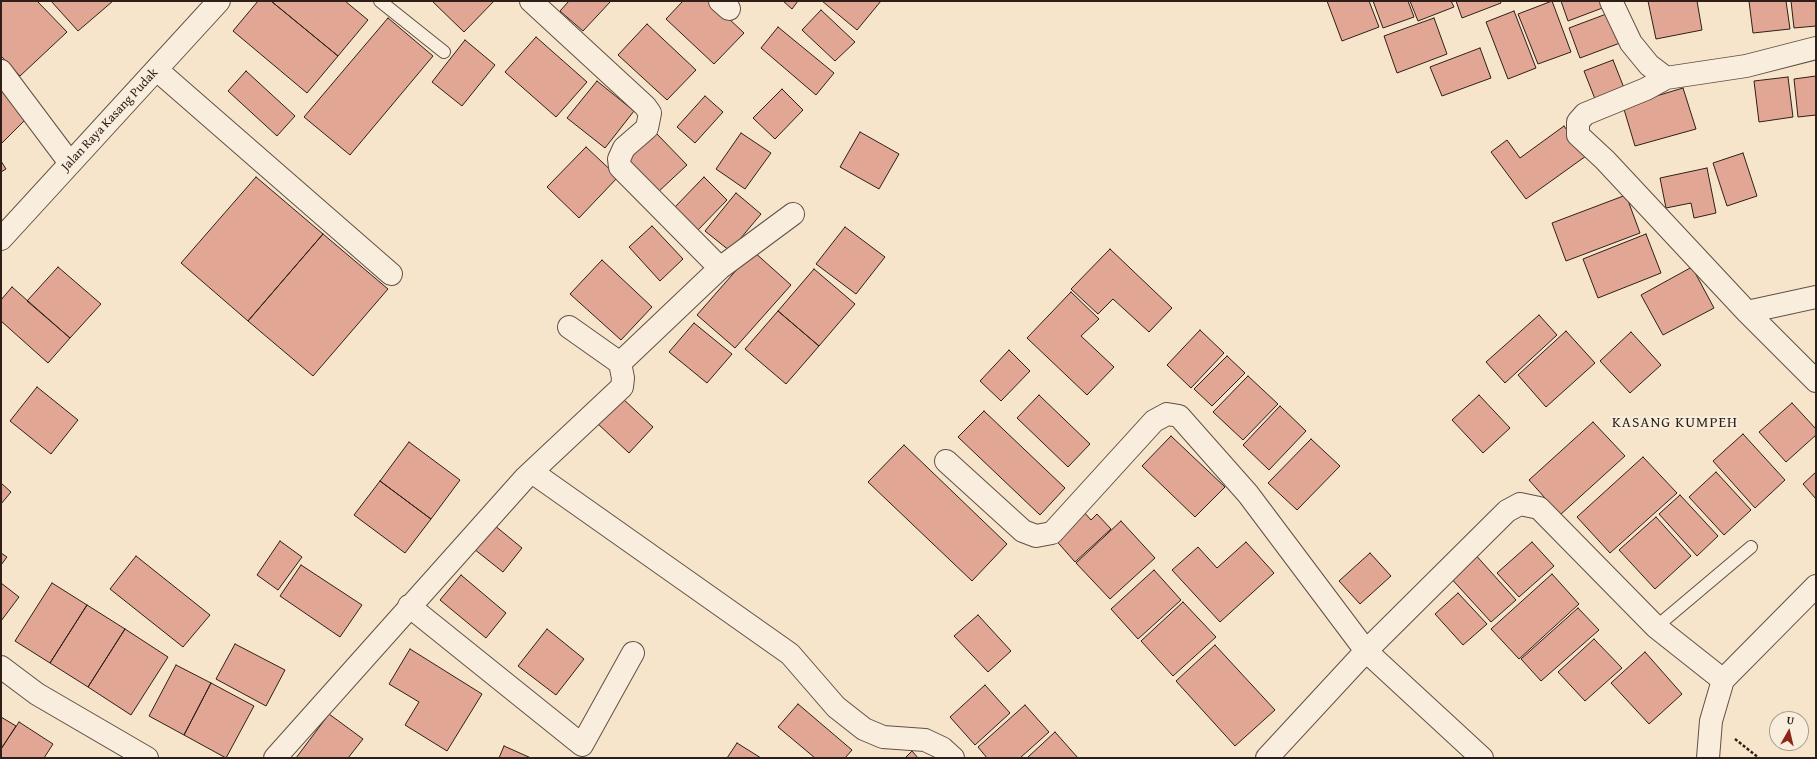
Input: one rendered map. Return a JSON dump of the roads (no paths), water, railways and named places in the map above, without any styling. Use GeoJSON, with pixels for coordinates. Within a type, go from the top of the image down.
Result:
{"type":"FeatureCollection","features":[{"type":"Feature","properties":{"kind":"street","name":"Jalan Raya Kasang Pudak"},"geometry":{"type":"LineString","coordinates":[[1,240],[219,1]]}},
{"type":"Feature","properties":{"kind":"street"},"geometry":{"type":"LineString","coordinates":[[531,1],[645,106],[650,113],[647,128],[624,148],[618,159],[620,167],[720,268]]}},
{"type":"Feature","properties":{"kind":"street"},"geometry":{"type":"LineString","coordinates":[[1610,1],[1631,42],[1649,65],[1666,78]]}},
{"type":"Feature","properties":{"kind":"street"},"geometry":{"type":"LineString","coordinates":[[1816,48],[1746,66],[1666,78],[1646,90],[1585,114],[1578,122],[1578,135],[1605,160],[1747,312],[1816,380]]}},
{"type":"Feature","properties":{"kind":"street"},"geometry":{"type":"LineString","coordinates":[[157,70],[391,274]]}},
{"type":"Feature","properties":{"kind":"street"},"geometry":{"type":"LineString","coordinates":[[1,72],[70,163]]}},
{"type":"Feature","properties":{"kind":"street"},"geometry":{"type":"LineString","coordinates":[[620,364],[720,268],[793,214]]}},
{"type":"Feature","properties":{"kind":"street"},"geometry":{"type":"LineString","coordinates":[[1747,312],[1816,297]]}},
{"type":"Feature","properties":{"kind":"street"},"geometry":{"type":"LineString","coordinates":[[275,758],[409,606],[532,472],[622,387],[623,378],[620,364],[569,327]]}},
{"type":"Feature","properties":{"kind":"street"},"geometry":{"type":"LineString","coordinates":[[946,461],[1023,531],[1036,536],[1052,533],[1154,421],[1167,414],[1178,416],[1248,494],[1366,651],[1482,758]]}},
{"type":"Feature","properties":{"kind":"street"},"geometry":{"type":"LineString","coordinates":[[532,472],[790,654],[836,707],[864,729],[883,737],[925,740],[942,748],[953,758]]}},
{"type":"Feature","properties":{"kind":"street"},"geometry":{"type":"LineString","coordinates":[[1266,758],[1366,651],[1507,511],[1520,504],[1539,508],[1656,627],[1723,680]]}},
{"type":"Feature","properties":{"kind":"street"},"geometry":{"type":"LineString","coordinates":[[1708,758],[1711,720],[1723,680],[1816,586]]}},
{"type":"Feature","properties":{"kind":"street"},"geometry":{"type":"LineString","coordinates":[[409,606],[582,745],[633,653]]}},
{"type":"Feature","properties":{"kind":"street"},"geometry":{"type":"LineString","coordinates":[[1,667],[37,694],[147,758]]}},
{"type":"Feature","properties":{"kind":"lane"},"geometry":{"type":"LineString","coordinates":[[380,1],[444,52]]}},
{"type":"Feature","properties":{"kind":"lane"},"geometry":{"type":"LineString","coordinates":[[1656,627],[1751,547]]}},
{"type":"Feature","properties":{"kind":"district","name":"KASANG KUMPEH"},"geometry":{"type":"Point","coordinates":[1675,423]}}]}
